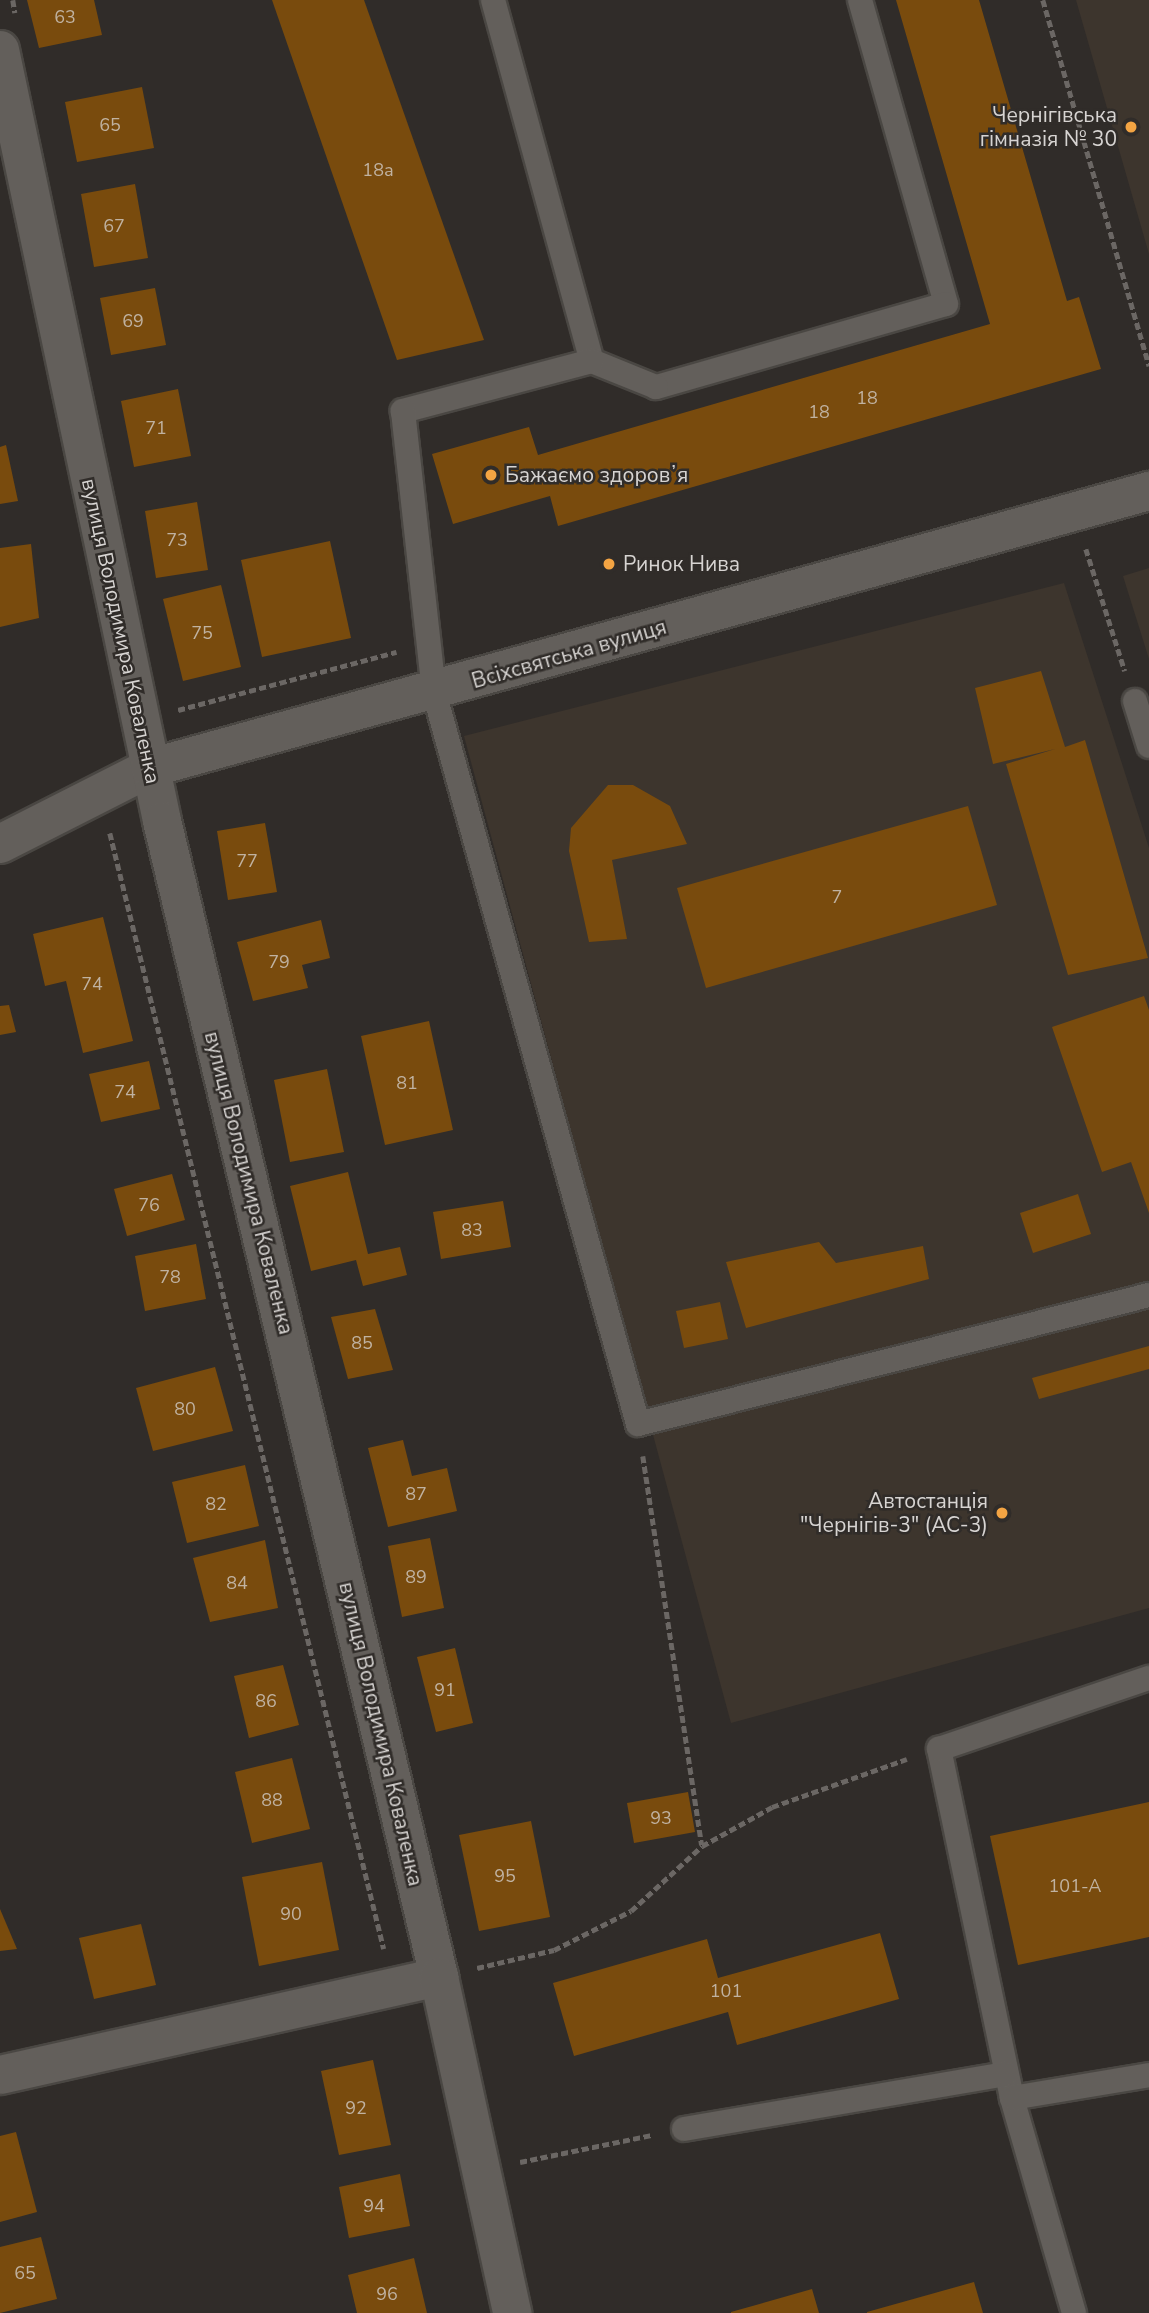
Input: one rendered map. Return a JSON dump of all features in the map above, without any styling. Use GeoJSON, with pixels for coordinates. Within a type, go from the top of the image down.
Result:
{"type":"FeatureCollection","features":[{"type":"Feature","properties":{"kind":"street","name":"вулиця Володимира Коваленка"},"geometry":{"type":"LineString","coordinates":[[0,50],[149,768],[439,1977],[512,2313]]}},
{"type":"Feature","properties":{"kind":"street","name":"Всіхсвятська вулиця"},"geometry":{"type":"LineString","coordinates":[[0,845],[149,768],[434,692],[1149,491]]}},
{"type":"Feature","properties":{"kind":"street"},"geometry":{"type":"LineString","coordinates":[[0,2075],[439,1977]]}},
{"type":"Feature","properties":{"kind":"lane"},"geometry":{"type":"LineString","coordinates":[[493,0],[592,361]]}},
{"type":"Feature","properties":{"kind":"lane"},"geometry":{"type":"LineString","coordinates":[[860,0],[946,304],[656,387],[592,361],[403,411],[434,692],[638,1424],[1149,1295]]}},
{"type":"Feature","properties":{"kind":"lane"},"geometry":{"type":"LineString","coordinates":[[1135,701],[1149,746]]}},
{"type":"Feature","properties":{"kind":"lane"},"geometry":{"type":"LineString","coordinates":[[1074,2313],[1006,2074],[939,1749],[1149,1678]]}},
{"type":"Feature","properties":{"kind":"lane"},"geometry":{"type":"LineString","coordinates":[[684,2129],[1006,2074]]}},
{"type":"Feature","properties":{"kind":"lane"},"geometry":{"type":"LineString","coordinates":[[1012,2098],[1149,2075]]}},
{"type":"Feature","properties":{"kind":"path"},"geometry":{"type":"LineString","coordinates":[[1043,0],[1149,366]]}},
{"type":"Feature","properties":{"kind":"path"},"geometry":{"type":"LineString","coordinates":[[1074,512],[1116,644]]}},
{"type":"Feature","properties":{"kind":"path"},"geometry":{"type":"LineString","coordinates":[[174,711],[428,644]]}},
{"type":"Feature","properties":{"kind":"path"},"geometry":{"type":"LineString","coordinates":[[110,832],[393,1988]]}},
{"type":"Feature","properties":{"kind":"path"},"geometry":{"type":"LineString","coordinates":[[638,1424],[702,1846]]}},
{"type":"Feature","properties":{"kind":"path"},"geometry":{"type":"LineString","coordinates":[[439,1977],[554,1950],[631,1911],[702,1846],[772,1807],[939,1749]]}},
{"type":"Feature","properties":{"kind":"path"},"geometry":{"type":"LineString","coordinates":[[518,2162],[684,2129]]}},
{"type":"Feature","properties":{"kind":"shaded area","name":"Чернігівська гімназія № 30"},"geometry":{"type":"Polygon","coordinates":[[[1076,0],[1149,0],[1149,254],[1076,0]]]}},
{"type":"Feature","properties":{"kind":"shaded area"},"geometry":{"type":"Polygon","coordinates":[[[1149,568],[1149,659],[1123,576],[1149,568]]]}},
{"type":"Feature","properties":{"kind":"shaded area"},"geometry":{"type":"Polygon","coordinates":[[[1064,583],[1149,848],[1149,1608],[731,1723],[464,736],[1064,583]]]}},
{"type":"Feature","properties":{"kind":"building"},"geometry":{"type":"Polygon","coordinates":[[[27,0],[94,0],[102,35],[39,48],[27,0]]]}},
{"type":"Feature","properties":{"kind":"building"},"geometry":{"type":"Polygon","coordinates":[[[272,0],[364,0],[484,340],[397,360],[272,0]]]}},
{"type":"Feature","properties":{"kind":"building"},"geometry":{"type":"Polygon","coordinates":[[[896,0],[979,0],[1067,301],[1079,297],[1101,369],[558,526],[550,496],[453,524],[432,454],[529,427],[538,455],[990,324],[896,0]]]}},
{"type":"Feature","properties":{"kind":"building"},"geometry":{"type":"Polygon","coordinates":[[[142,87],[154,148],[77,162],[65,102],[142,87]]]}},
{"type":"Feature","properties":{"kind":"building"},"geometry":{"type":"Polygon","coordinates":[[[135,184],[148,258],[94,267],[81,194],[135,184]]]}},
{"type":"Feature","properties":{"kind":"building"},"geometry":{"type":"Polygon","coordinates":[[[155,288],[166,345],[111,355],[100,298],[155,288]]]}},
{"type":"Feature","properties":{"kind":"building"},"geometry":{"type":"Polygon","coordinates":[[[178,389],[191,456],[134,467],[121,401],[178,389]]]}},
{"type":"Feature","properties":{"kind":"building"},"geometry":{"type":"Polygon","coordinates":[[[6,445],[18,501],[0,504],[0,447],[6,445]]]}},
{"type":"Feature","properties":{"kind":"building"},"geometry":{"type":"Polygon","coordinates":[[[197,502],[208,570],[156,578],[145,511],[197,502]]]}},
{"type":"Feature","properties":{"kind":"building"},"geometry":{"type":"Polygon","coordinates":[[[330,541],[351,638],[262,657],[241,560],[330,541]]]}},
{"type":"Feature","properties":{"kind":"building"},"geometry":{"type":"Polygon","coordinates":[[[31,544],[39,618],[0,627],[0,548],[31,544]]]}},
{"type":"Feature","properties":{"kind":"building"},"geometry":{"type":"Polygon","coordinates":[[[221,585],[241,667],[183,681],[163,599],[221,585]]]}},
{"type":"Feature","properties":{"kind":"building"},"geometry":{"type":"Polygon","coordinates":[[[1041,671],[1065,747],[1085,740],[1148,958],[1068,975],[1006,764],[1055,749],[993,764],[975,688],[1041,671]]]}},
{"type":"Feature","properties":{"kind":"building"},"geometry":{"type":"Polygon","coordinates":[[[608,785],[633,785],[670,806],[687,844],[612,860],[627,939],[589,942],[569,851],[571,828],[608,785]]]}},
{"type":"Feature","properties":{"kind":"building"},"geometry":{"type":"Polygon","coordinates":[[[968,806],[997,905],[706,988],[677,888],[968,806]]]}},
{"type":"Feature","properties":{"kind":"building"},"geometry":{"type":"Polygon","coordinates":[[[265,823],[277,892],[228,900],[217,831],[265,823]]]}},
{"type":"Feature","properties":{"kind":"building"},"geometry":{"type":"Polygon","coordinates":[[[103,917],[133,1041],[83,1053],[66,981],[45,986],[33,934],[103,917]]]}},
{"type":"Feature","properties":{"kind":"building"},"geometry":{"type":"Polygon","coordinates":[[[321,920],[330,958],[302,965],[308,988],[253,1001],[237,942],[321,920]]]}},
{"type":"Feature","properties":{"kind":"building"},"geometry":{"type":"Polygon","coordinates":[[[1144,996],[1149,1010],[1149,1213],[1131,1162],[1102,1172],[1052,1027],[1144,996]]]}},
{"type":"Feature","properties":{"kind":"building"},"geometry":{"type":"Polygon","coordinates":[[[9,1005],[16,1032],[0,1035],[0,1006],[9,1005]]]}},
{"type":"Feature","properties":{"kind":"building"},"geometry":{"type":"Polygon","coordinates":[[[429,1021],[453,1130],[385,1145],[361,1036],[429,1021]]]}},
{"type":"Feature","properties":{"kind":"building"},"geometry":{"type":"Polygon","coordinates":[[[149,1061],[160,1109],[101,1122],[89,1074],[149,1061]]]}},
{"type":"Feature","properties":{"kind":"building"},"geometry":{"type":"Polygon","coordinates":[[[327,1069],[344,1152],[290,1162],[274,1080],[327,1069]]]}},
{"type":"Feature","properties":{"kind":"building"},"geometry":{"type":"Polygon","coordinates":[[[348,1172],[368,1254],[400,1247],[407,1275],[363,1286],[356,1260],[311,1271],[290,1186],[348,1172]]]}},
{"type":"Feature","properties":{"kind":"building"},"geometry":{"type":"Polygon","coordinates":[[[172,1174],[185,1220],[127,1236],[114,1189],[172,1174]]]}},
{"type":"Feature","properties":{"kind":"building"},"geometry":{"type":"Polygon","coordinates":[[[1078,1194],[1091,1234],[1033,1253],[1020,1213],[1078,1194]]]}},
{"type":"Feature","properties":{"kind":"building"},"geometry":{"type":"Polygon","coordinates":[[[503,1201],[511,1247],[441,1259],[433,1212],[503,1201]]]}},
{"type":"Feature","properties":{"kind":"building"},"geometry":{"type":"Polygon","coordinates":[[[819,1242],[836,1263],[923,1246],[929,1279],[746,1328],[726,1262],[819,1242]]]}},
{"type":"Feature","properties":{"kind":"building"},"geometry":{"type":"Polygon","coordinates":[[[196,1244],[206,1299],[145,1311],[135,1256],[196,1244]]]}},
{"type":"Feature","properties":{"kind":"building"},"geometry":{"type":"Polygon","coordinates":[[[720,1302],[728,1339],[684,1348],[676,1311],[720,1302]]]}},
{"type":"Feature","properties":{"kind":"building"},"geometry":{"type":"Polygon","coordinates":[[[375,1309],[393,1370],[348,1379],[331,1317],[375,1309]]]}},
{"type":"Feature","properties":{"kind":"building"},"geometry":{"type":"Polygon","coordinates":[[[1149,1346],[1149,1369],[1039,1399],[1032,1378],[1149,1346]]]}},
{"type":"Feature","properties":{"kind":"building"},"geometry":{"type":"Polygon","coordinates":[[[215,1367],[233,1431],[153,1451],[136,1388],[215,1367]]]}},
{"type":"Feature","properties":{"kind":"building"},"geometry":{"type":"Polygon","coordinates":[[[403,1440],[412,1476],[447,1468],[457,1511],[388,1527],[368,1448],[403,1440]]]}},
{"type":"Feature","properties":{"kind":"building"},"geometry":{"type":"Polygon","coordinates":[[[245,1465],[259,1526],[187,1543],[172,1482],[245,1465]]]}},
{"type":"Feature","properties":{"kind":"building"},"geometry":{"type":"Polygon","coordinates":[[[430,1538],[444,1608],[402,1617],[388,1546],[430,1538]]]}},
{"type":"Feature","properties":{"kind":"building"},"geometry":{"type":"Polygon","coordinates":[[[265,1540],[278,1608],[210,1622],[193,1558],[265,1540]]]}},
{"type":"Feature","properties":{"kind":"building"},"geometry":{"type":"Polygon","coordinates":[[[455,1648],[473,1723],[436,1732],[417,1657],[455,1648]]]}},
{"type":"Feature","properties":{"kind":"building"},"geometry":{"type":"Polygon","coordinates":[[[283,1665],[299,1725],[249,1738],[234,1676],[283,1665]]]}},
{"type":"Feature","properties":{"kind":"building"},"geometry":{"type":"Polygon","coordinates":[[[292,1758],[310,1829],[252,1843],[235,1772],[292,1758]]]}},
{"type":"Feature","properties":{"kind":"building"},"geometry":{"type":"Polygon","coordinates":[[[688,1792],[695,1832],[634,1843],[627,1803],[688,1792]]]}},
{"type":"Feature","properties":{"kind":"building"},"geometry":{"type":"Polygon","coordinates":[[[1149,1802],[1149,1937],[1018,1965],[990,1836],[1149,1802]]]}},
{"type":"Feature","properties":{"kind":"building"},"geometry":{"type":"Polygon","coordinates":[[[531,1821],[550,1917],[479,1931],[459,1835],[531,1821]]]}},
{"type":"Feature","properties":{"kind":"building"},"geometry":{"type":"Polygon","coordinates":[[[322,1862],[339,1950],[259,1966],[242,1877],[322,1862]]]}},
{"type":"Feature","properties":{"kind":"building"},"geometry":{"type":"Polygon","coordinates":[[[0,1909],[17,1949],[0,1951],[0,1909]]]}},
{"type":"Feature","properties":{"kind":"building"},"geometry":{"type":"Polygon","coordinates":[[[141,1924],[156,1985],[94,1999],[79,1938],[141,1924]]]}},
{"type":"Feature","properties":{"kind":"building"},"geometry":{"type":"Polygon","coordinates":[[[880,1933],[899,1999],[737,2045],[728,2012],[574,2056],[553,1983],[707,1939],[718,1978],[880,1933]]]}},
{"type":"Feature","properties":{"kind":"building"},"geometry":{"type":"Polygon","coordinates":[[[373,2060],[391,2145],[339,2155],[321,2071],[373,2060]]]}},
{"type":"Feature","properties":{"kind":"building"},"geometry":{"type":"Polygon","coordinates":[[[16,2132],[37,2212],[0,2222],[0,2136],[16,2132]]]}},
{"type":"Feature","properties":{"kind":"building"},"geometry":{"type":"Polygon","coordinates":[[[400,2174],[410,2226],[349,2238],[339,2187],[400,2174]]]}},
{"type":"Feature","properties":{"kind":"building"},"geometry":{"type":"Polygon","coordinates":[[[41,2237],[57,2299],[0,2313],[0,2247],[41,2237]]]}},
{"type":"Feature","properties":{"kind":"building"},"geometry":{"type":"Polygon","coordinates":[[[414,2258],[427,2313],[357,2313],[348,2275],[414,2258]]]}},
{"type":"Feature","properties":{"kind":"building"},"geometry":{"type":"Polygon","coordinates":[[[974,2282],[983,2313],[867,2313],[867,2312],[974,2282]]]}},
{"type":"Feature","properties":{"kind":"building"},"geometry":{"type":"Polygon","coordinates":[[[812,2289],[819,2313],[731,2313],[731,2312],[812,2289]]]}},
{"type":"Feature","properties":{"kind":"place","name":"Чернігівська гімназія № 30"},"geometry":{"type":"Point","coordinates":[1131,127]}},
{"type":"Feature","properties":{"kind":"place","name":"Бажаємо здоровʼя"},"geometry":{"type":"Point","coordinates":[491,475]}},
{"type":"Feature","properties":{"kind":"place","name":"Ринок Нива"},"geometry":{"type":"Point","coordinates":[609,564]}},
{"type":"Feature","properties":{"kind":"place","name":"Автостанція \"Чернігів-3\" (АС-3)"},"geometry":{"type":"Point","coordinates":[1002,1513]}}]}
